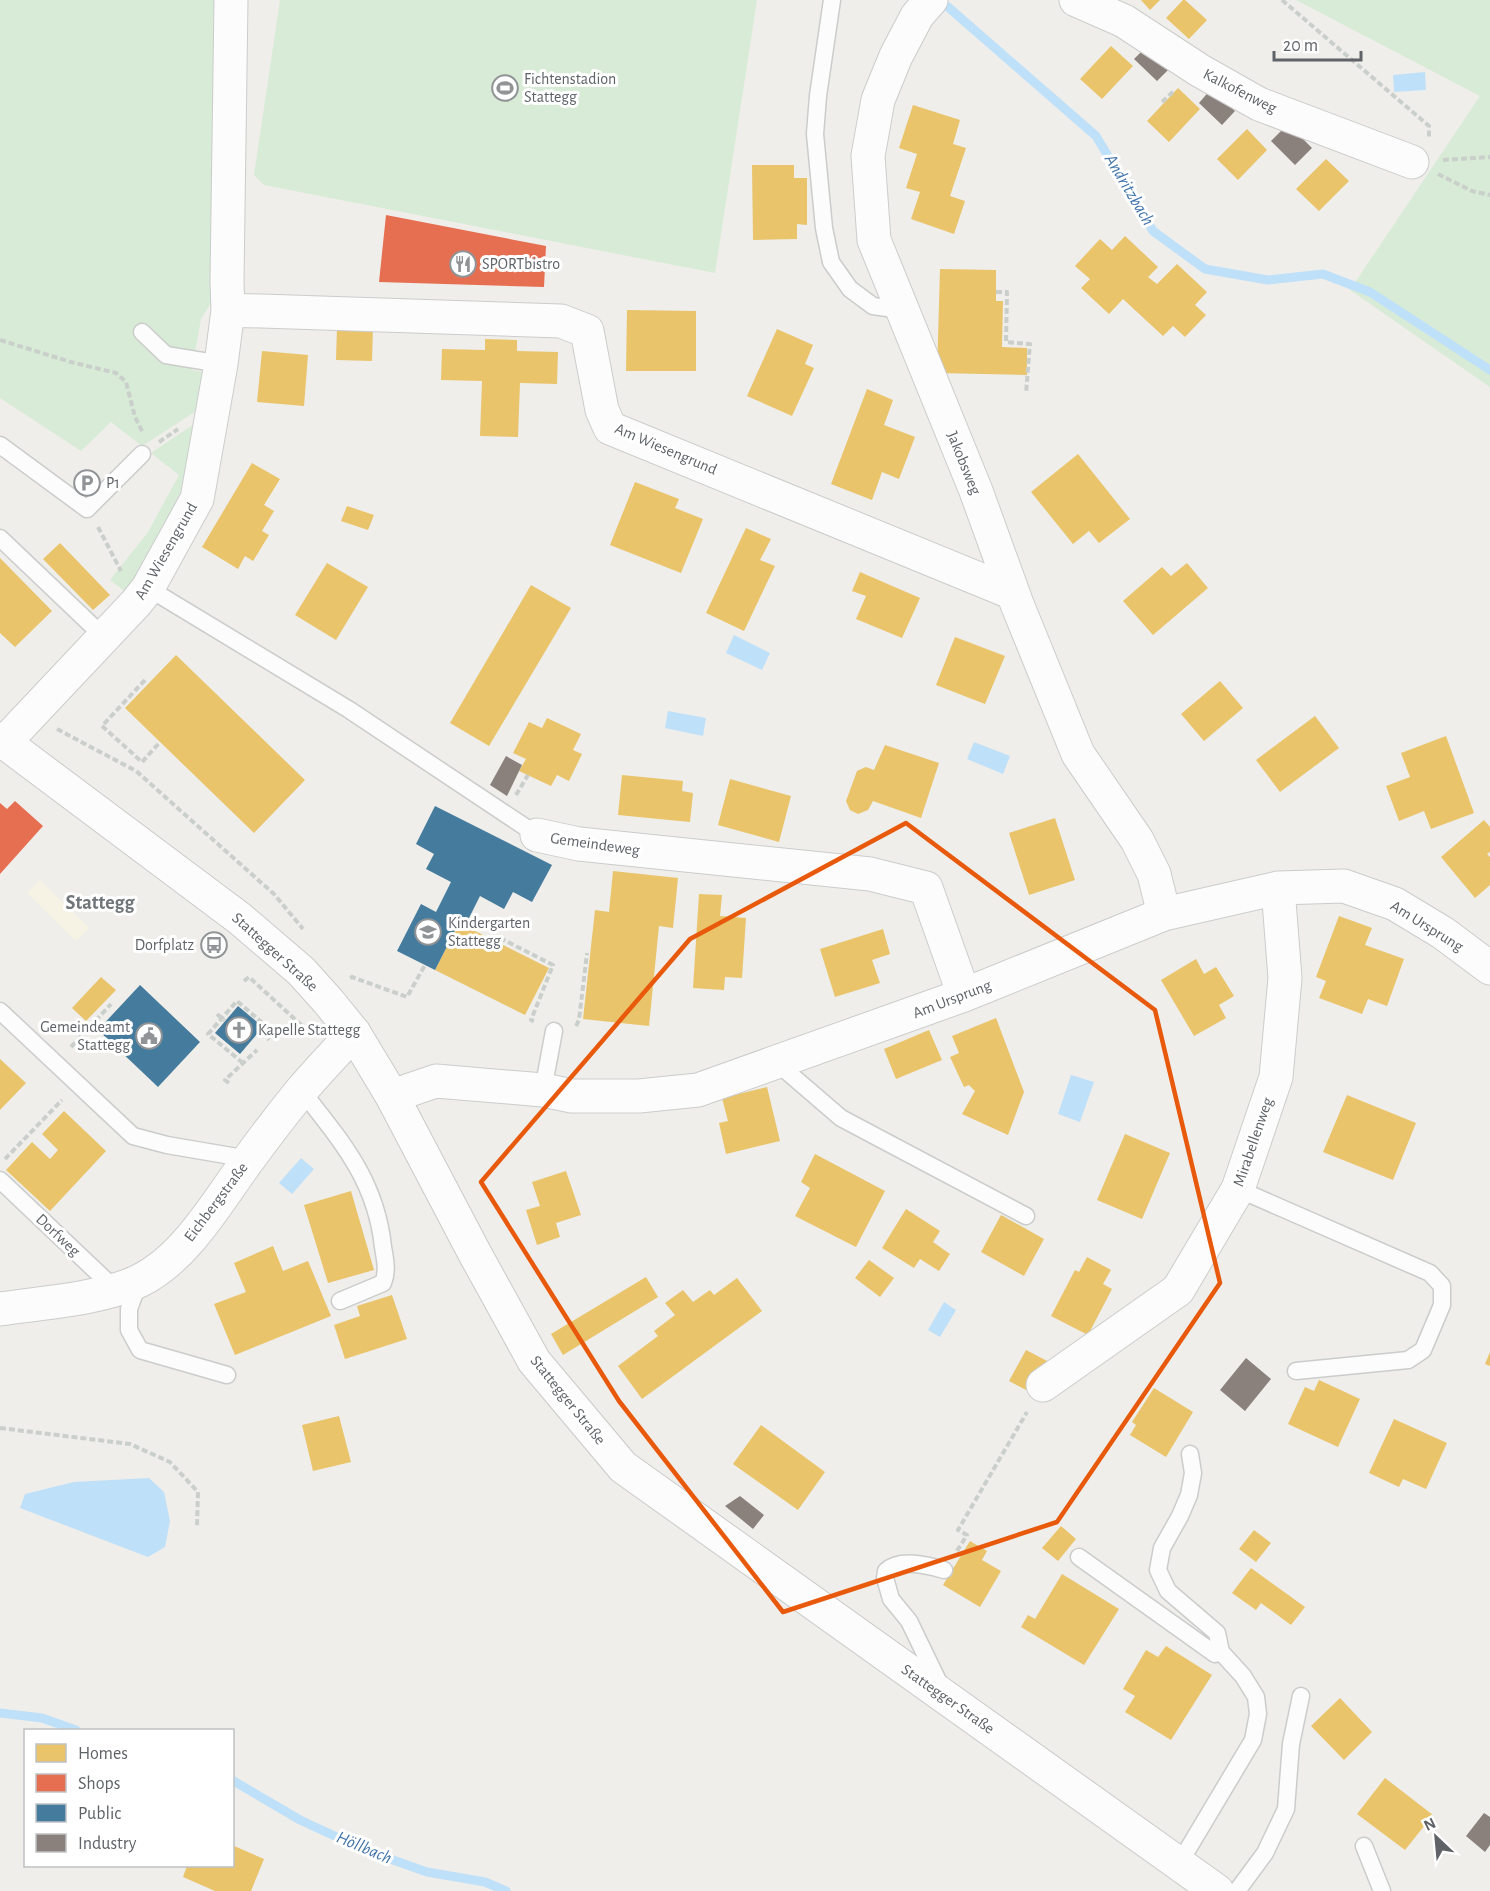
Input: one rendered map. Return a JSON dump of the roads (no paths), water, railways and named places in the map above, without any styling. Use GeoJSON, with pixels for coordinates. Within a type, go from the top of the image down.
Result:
{"type":"FeatureCollection","features":[{"type":"Feature","properties":{"kind":"street","name":"Am Wiesengrund"},"geometry":{"type":"LineString","coordinates":[[1,743],[148,588],[197,499],[206,361],[228,310],[231,0]]}},
{"type":"Feature","properties":{"kind":"street","name":"Kalkofenweg"},"geometry":{"type":"LineString","coordinates":[[1076,0],[1124,21],[1199,70],[1259,104],[1408,160]]}},
{"type":"Feature","properties":{"kind":"street","name":"Jakobsweg"},"geometry":{"type":"LineString","coordinates":[[924,8],[896,56],[878,100],[868,156],[874,240],[976,491],[1013,592],[1078,754],[1137,840],[1154,874],[1164,914]]}},
{"type":"Feature","properties":{"kind":"street","name":"Am Wiesengrund"},"geometry":{"type":"LineString","coordinates":[[228,310],[561,321],[587,331],[602,410],[610,428],[1013,592]]}},
{"type":"Feature","properties":{"kind":"street","name":"Stattegger Straße"},"geometry":{"type":"LineString","coordinates":[[1,743],[239,918],[301,971],[328,1001],[343,1045],[392,1096],[534,1361],[622,1467],[1217,1891]]}},
{"type":"Feature","properties":{"kind":"street","name":"Gemeindeweg"},"geometry":{"type":"LineString","coordinates":[[537,835],[579,844],[870,874],[926,888],[964,995]]}},
{"type":"Feature","properties":{"kind":"street","name":"Am Ursprung"},"geometry":{"type":"LineString","coordinates":[[392,1096],[436,1081],[543,1090],[572,1096],[639,1096],[698,1090],[964,995],[1164,914],[1278,888],[1344,886],[1395,904],[1443,933],[1490,968]]}},
{"type":"Feature","properties":{"kind":"street","name":"Mirabellenweg"},"geometry":{"type":"LineString","coordinates":[[1043,1385],[1178,1290],[1238,1189],[1276,1077],[1285,978],[1278,888]]}},
{"type":"Feature","properties":{"kind":"street","name":"Eichbergstraße"},"geometry":{"type":"LineString","coordinates":[[0,1309],[65,1300],[128,1286],[157,1270],[187,1243],[213,1212],[249,1159],[302,1091],[343,1045]]}},
{"type":"Feature","properties":{"kind":"lane"},"geometry":{"type":"LineString","coordinates":[[832,0],[820,75],[815,134],[824,228],[831,262],[850,290],[873,306],[901,310]]}},
{"type":"Feature","properties":{"kind":"lane"},"geometry":{"type":"LineString","coordinates":[[142,332],[166,355],[206,361]]}},
{"type":"Feature","properties":{"kind":"lane"},"geometry":{"type":"LineString","coordinates":[[0,445],[87,509],[142,454]]}},
{"type":"Feature","properties":{"kind":"lane"},"geometry":{"type":"LineString","coordinates":[[0,538],[104,637]]}},
{"type":"Feature","properties":{"kind":"lane","name":"Gemeindeweg"},"geometry":{"type":"LineString","coordinates":[[148,588],[348,709],[537,835]]}},
{"type":"Feature","properties":{"kind":"lane"},"geometry":{"type":"LineString","coordinates":[[0,1011],[133,1136],[167,1145],[249,1159]]}},
{"type":"Feature","properties":{"kind":"lane"},"geometry":{"type":"LineString","coordinates":[[543,1090],[554,1031]]}},
{"type":"Feature","properties":{"kind":"lane"},"geometry":{"type":"LineString","coordinates":[[777,1062],[841,1118],[1026,1216]]}},
{"type":"Feature","properties":{"kind":"lane"},"geometry":{"type":"LineString","coordinates":[[302,1091],[349,1152],[367,1185],[381,1227],[386,1275],[383,1283],[340,1301]]}},
{"type":"Feature","properties":{"kind":"lane","name":"Dorfweg"},"geometry":{"type":"LineString","coordinates":[[0,1180],[128,1286]]}},
{"type":"Feature","properties":{"kind":"lane"},"geometry":{"type":"LineString","coordinates":[[1238,1189],[1430,1273],[1442,1286],[1442,1305],[1423,1350],[1408,1360],[1296,1371]]}},
{"type":"Feature","properties":{"kind":"lane"},"geometry":{"type":"LineString","coordinates":[[128,1286],[129,1330],[140,1350],[227,1376]]}},
{"type":"Feature","properties":{"kind":"lane"},"geometry":{"type":"LineString","coordinates":[[1179,1864],[1253,1740],[1258,1714],[1256,1697],[1243,1676],[1221,1652],[1217,1633],[1168,1590],[1158,1570],[1162,1548],[1189,1494],[1193,1473],[1190,1454]]}},
{"type":"Feature","properties":{"kind":"lane"},"geometry":{"type":"LineString","coordinates":[[1079,1557],[1215,1654],[1221,1652]]}},
{"type":"Feature","properties":{"kind":"lane"},"geometry":{"type":"LineString","coordinates":[[944,1570],[917,1564],[892,1566],[886,1571],[885,1578],[891,1599],[909,1621],[946,1698]]}},
{"type":"Feature","properties":{"kind":"lane"},"geometry":{"type":"LineString","coordinates":[[1237,1891],[1265,1853],[1286,1809],[1291,1744],[1301,1696]]}},
{"type":"Feature","properties":{"kind":"lane"},"geometry":{"type":"LineString","coordinates":[[1364,1846],[1382,1891]]}},
{"type":"Feature","properties":{"kind":"water"},"geometry":{"type":"Polygon","coordinates":[[[1425,72],[1426,90],[1394,92],[1393,75],[1425,72]]]}},
{"type":"Feature","properties":{"kind":"water"},"geometry":{"type":"Polygon","coordinates":[[[734,635],[770,653],[762,670],[726,653],[734,635]]]}},
{"type":"Feature","properties":{"kind":"water"},"geometry":{"type":"Polygon","coordinates":[[[668,711],[706,718],[703,736],[665,728],[668,711]]]}},
{"type":"Feature","properties":{"kind":"water"},"geometry":{"type":"Polygon","coordinates":[[[974,742],[1010,756],[1003,774],[967,759],[974,742]]]}},
{"type":"Feature","properties":{"kind":"water"},"geometry":{"type":"Polygon","coordinates":[[[1071,1075],[1094,1082],[1080,1122],[1058,1114],[1071,1075]]]}},
{"type":"Feature","properties":{"kind":"water"},"geometry":{"type":"Polygon","coordinates":[[[301,1158],[314,1169],[292,1194],[279,1183],[301,1158]]]}},
{"type":"Feature","properties":{"kind":"water"},"geometry":{"type":"Polygon","coordinates":[[[944,1302],[956,1310],[940,1337],[928,1330],[944,1302]]]}},
{"type":"Feature","properties":{"kind":"water"},"geometry":{"type":"Polygon","coordinates":[[[149,1478],[164,1492],[170,1521],[165,1547],[148,1557],[20,1508],[25,1494],[74,1482],[149,1478]]]}},
{"type":"Feature","properties":{"kind":"waterway","name":"Andritzbach"},"geometry":{"type":"LineString","coordinates":[[937,3],[948,7],[1096,136],[1153,231],[1205,269],[1268,280],[1323,274],[1370,292],[1490,370]]}},
{"type":"Feature","properties":{"kind":"waterway","name":"Höllbach"},"geometry":{"type":"LineString","coordinates":[[0,1713],[42,1718],[73,1729]]}},
{"type":"Feature","properties":{"kind":"waterway","name":"Höllbach"},"geometry":{"type":"LineString","coordinates":[[234,1781],[300,1820],[365,1850],[427,1872],[485,1882],[506,1891]]}},
{"type":"Feature","properties":{"kind":"place","name":"Fichtenstadion Stattegg"},"geometry":{"type":"Point","coordinates":[505,88]}},
{"type":"Feature","properties":{"kind":"place","name":"SPORTbistro"},"geometry":{"type":"Point","coordinates":[463,264]}},
{"type":"Feature","properties":{"kind":"place","name":"P1"},"geometry":{"type":"Point","coordinates":[87,483]}},
{"type":"Feature","properties":{"kind":"place","name":"Kindergarten Stattegg"},"geometry":{"type":"Point","coordinates":[428,932]}},
{"type":"Feature","properties":{"kind":"place","name":"Dorfplatz"},"geometry":{"type":"Point","coordinates":[214,945]}},
{"type":"Feature","properties":{"kind":"place","name":"Kapelle Stattegg"},"geometry":{"type":"Point","coordinates":[239,1030]}},
{"type":"Feature","properties":{"kind":"place","name":"Gemeindeamt Stattegg"},"geometry":{"type":"Point","coordinates":[149,1036]}},
{"type":"Feature","properties":{"kind":"district","name":"Stattegg"},"geometry":{"type":"Point","coordinates":[100,903]}}]}
